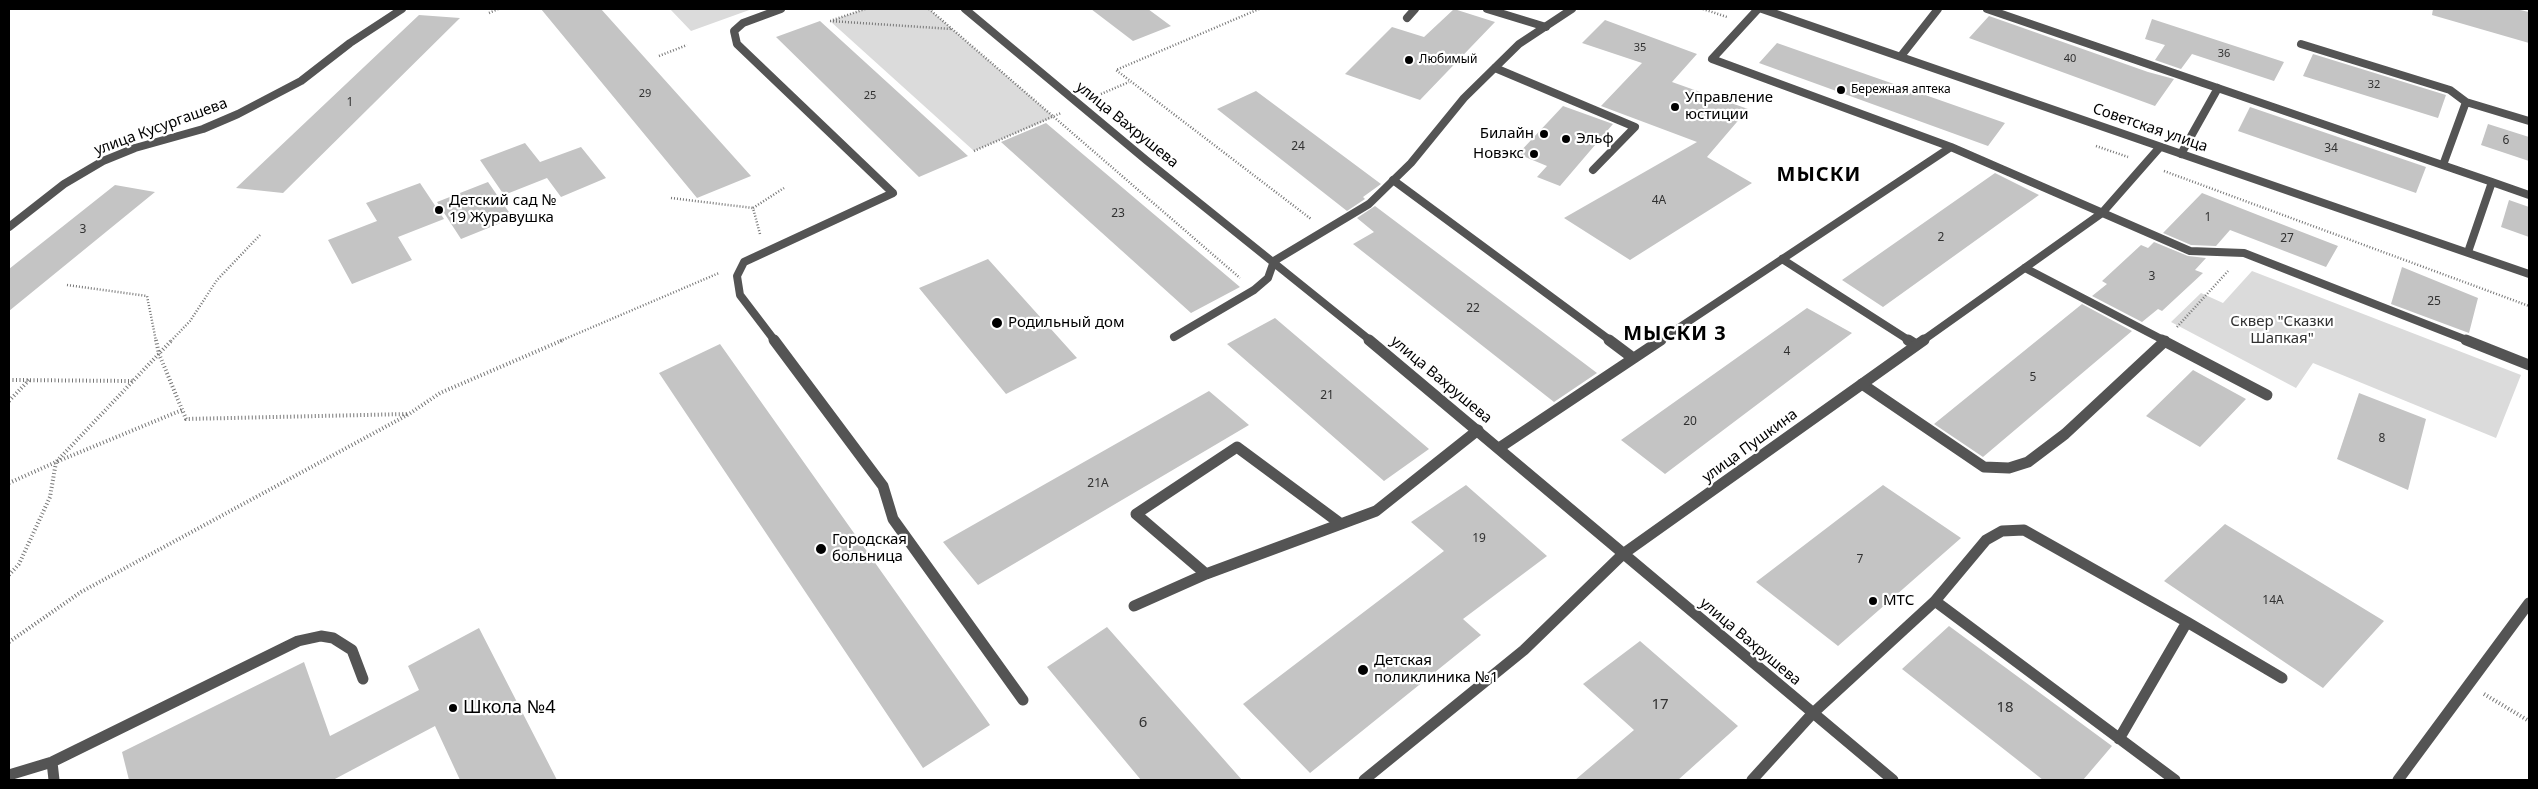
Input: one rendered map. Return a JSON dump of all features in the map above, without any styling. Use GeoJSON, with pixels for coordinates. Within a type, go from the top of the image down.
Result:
{"type":"FeatureCollection","features":[{"type":"Feature","properties":{"kind":"street","name":"улица Кусургашева"},"geometry":{"type":"LineString","coordinates":[[9,227],[64,184],[103,161],[136,148],[203,129],[238,114],[301,81],[350,42],[402,9]]}},
{"type":"Feature","properties":{"kind":"street"},"geometry":{"type":"LineString","coordinates":[[781,9],[743,22],[734,30],[737,44],[893,193],[744,262],[737,276],[740,295],[883,486],[893,519],[1023,700]]}},
{"type":"Feature","properties":{"kind":"street","name":"улица Вахрушева"},"geometry":{"type":"LineString","coordinates":[[965,9],[1076,103],[1274,262],[1478,430],[1812,714],[1893,780]]}},
{"type":"Feature","properties":{"kind":"street"},"geometry":{"type":"LineString","coordinates":[[1407,18],[1415,9]]}},
{"type":"Feature","properties":{"kind":"street"},"geometry":{"type":"LineString","coordinates":[[1487,9],[1546,26]]}},
{"type":"Feature","properties":{"kind":"street"},"geometry":{"type":"LineString","coordinates":[[1174,337],[1254,290],[1268,278],[1274,262],[1369,204],[1410,163],[1464,98],[1495,68],[1520,44],[1572,9]]}},
{"type":"Feature","properties":{"kind":"street"},"geometry":{"type":"LineString","coordinates":[[1760,9],[1712,60],[1951,147],[2190,251],[2244,253],[2529,365]]}},
{"type":"Feature","properties":{"kind":"street","name":"Советская улица"},"geometry":{"type":"LineString","coordinates":[[1760,9],[1901,56],[2529,274]]}},
{"type":"Feature","properties":{"kind":"street"},"geometry":{"type":"LineString","coordinates":[[1901,56],[1938,9]]}},
{"type":"Feature","properties":{"kind":"street"},"geometry":{"type":"LineString","coordinates":[[1987,9],[2529,194]]}},
{"type":"Feature","properties":{"kind":"street"},"geometry":{"type":"LineString","coordinates":[[2301,44],[2450,90],[2466,102],[2529,121]]}},
{"type":"Feature","properties":{"kind":"street"},"geometry":{"type":"LineString","coordinates":[[1495,68],[1635,127],[1593,170]]}},
{"type":"Feature","properties":{"kind":"street"},"geometry":{"type":"LineString","coordinates":[[2181,154],[2218,88]]}},
{"type":"Feature","properties":{"kind":"street"},"geometry":{"type":"LineString","coordinates":[[2444,165],[2466,102]]}},
{"type":"Feature","properties":{"kind":"street"},"geometry":{"type":"LineString","coordinates":[[1498,448],[1951,147]]}},
{"type":"Feature","properties":{"kind":"street","name":"улица Пушкина"},"geometry":{"type":"LineString","coordinates":[[1364,780],[1524,650],[1623,554],[2102,213],[2160,147]]}},
{"type":"Feature","properties":{"kind":"street"},"geometry":{"type":"LineString","coordinates":[[1393,180],[1633,358]]}},
{"type":"Feature","properties":{"kind":"street"},"geometry":{"type":"LineString","coordinates":[[2468,252],[2492,182]]}},
{"type":"Feature","properties":{"kind":"street"},"geometry":{"type":"LineString","coordinates":[[1782,259],[1916,345]]}},
{"type":"Feature","properties":{"kind":"street"},"geometry":{"type":"LineString","coordinates":[[2025,268],[2267,395]]}},
{"type":"Feature","properties":{"kind":"street"},"geometry":{"type":"LineString","coordinates":[[1862,384],[1984,467],[2008,468],[2028,462],[2065,434],[2165,341]]}},
{"type":"Feature","properties":{"kind":"street"},"geometry":{"type":"LineString","coordinates":[[1134,606],[1206,574],[1376,511],[1478,430]]}},
{"type":"Feature","properties":{"kind":"street"},"geometry":{"type":"LineString","coordinates":[[1206,574],[1136,514],[1237,447],[1340,524]]}},
{"type":"Feature","properties":{"kind":"street"},"geometry":{"type":"LineString","coordinates":[[1752,780],[1812,714],[1935,602],[1986,540],[2002,531],[2024,530],[2282,678]]}},
{"type":"Feature","properties":{"kind":"street"},"geometry":{"type":"LineString","coordinates":[[1935,602],[2175,780]]}},
{"type":"Feature","properties":{"kind":"street"},"geometry":{"type":"LineString","coordinates":[[2398,780],[2529,603]]}},
{"type":"Feature","properties":{"kind":"street"},"geometry":{"type":"LineString","coordinates":[[2119,739],[2187,622]]}},
{"type":"Feature","properties":{"kind":"street"},"geometry":{"type":"LineString","coordinates":[[9,775],[52,762],[298,641],[321,636],[333,638],[352,650],[363,679]]}},
{"type":"Feature","properties":{"kind":"street"},"geometry":{"type":"LineString","coordinates":[[52,762],[54,780]]}},
{"type":"Feature","properties":{"kind":"path"},"geometry":{"type":"LineString","coordinates":[[489,13],[498,9]]}},
{"type":"Feature","properties":{"kind":"path"},"geometry":{"type":"LineString","coordinates":[[865,9],[830,21],[952,29]]}},
{"type":"Feature","properties":{"kind":"path"},"geometry":{"type":"LineString","coordinates":[[930,9],[1254,290]]}},
{"type":"Feature","properties":{"kind":"path"},"geometry":{"type":"LineString","coordinates":[[1259,9],[1116,70],[1129,82],[1326,230]]}},
{"type":"Feature","properties":{"kind":"path"},"geometry":{"type":"LineString","coordinates":[[1703,9],[1746,23]]}},
{"type":"Feature","properties":{"kind":"path"},"geometry":{"type":"LineString","coordinates":[[660,56],[687,45]]}},
{"type":"Feature","properties":{"kind":"path"},"geometry":{"type":"LineString","coordinates":[[1101,94],[1129,82]]}},
{"type":"Feature","properties":{"kind":"path"},"geometry":{"type":"LineString","coordinates":[[974,151],[1054,117],[1076,103]]}},
{"type":"Feature","properties":{"kind":"path"},"geometry":{"type":"LineString","coordinates":[[2090,144],[2529,306]]}},
{"type":"Feature","properties":{"kind":"path"},"geometry":{"type":"LineString","coordinates":[[671,198],[753,208],[784,188]]}},
{"type":"Feature","properties":{"kind":"path"},"geometry":{"type":"LineString","coordinates":[[753,208],[758,232],[774,247]]}},
{"type":"Feature","properties":{"kind":"path"},"geometry":{"type":"LineString","coordinates":[[9,575],[19,564],[50,497],[56,462],[190,321],[218,280],[260,235]]}},
{"type":"Feature","properties":{"kind":"path"},"geometry":{"type":"LineString","coordinates":[[2165,341],[2244,253]]}},
{"type":"Feature","properties":{"kind":"path"},"geometry":{"type":"LineString","coordinates":[[9,642],[81,592],[409,414],[440,393],[744,262]]}},
{"type":"Feature","properties":{"kind":"path"},"geometry":{"type":"LineString","coordinates":[[67,285],[147,296],[160,354],[186,419],[409,414]]}},
{"type":"Feature","properties":{"kind":"path"},"geometry":{"type":"LineString","coordinates":[[9,380],[133,381]]}},
{"type":"Feature","properties":{"kind":"path"},"geometry":{"type":"LineString","coordinates":[[9,401],[30,380]]}},
{"type":"Feature","properties":{"kind":"path"},"geometry":{"type":"LineString","coordinates":[[9,483],[182,410]]}},
{"type":"Feature","properties":{"kind":"path"},"geometry":{"type":"LineString","coordinates":[[2468,685],[2529,721]]}},
{"type":"Feature","properties":{"kind":"green space"},"geometry":{"type":"Polygon","coordinates":[[[670,9],[752,9],[691,31],[670,9]]]}},
{"type":"Feature","properties":{"kind":"green space"},"geometry":{"type":"Polygon","coordinates":[[[865,9],[929,9],[1054,117],[974,151],[830,21],[865,9]]]}},
{"type":"Feature","properties":{"kind":"green space","name":"Сквер \"Сказки Шапкая\""},"geometry":{"type":"Polygon","coordinates":[[[2252,271],[2521,375],[2496,438],[2313,363],[2296,388],[2171,322],[2201,293],[2223,303],[2252,271]]]}},
{"type":"Feature","properties":{"kind":"building"},"geometry":{"type":"Polygon","coordinates":[[[541,9],[601,9],[751,176],[697,198],[541,9]]]}},
{"type":"Feature","properties":{"kind":"building"},"geometry":{"type":"Polygon","coordinates":[[[1091,9],[1148,9],[1171,26],[1133,41],[1091,9]]]}},
{"type":"Feature","properties":{"kind":"building","name":"Любимый"},"geometry":{"type":"Polygon","coordinates":[[[1454,9],[1495,22],[1420,100],[1345,74],[1392,27],[1424,37],[1454,9]]]}},
{"type":"Feature","properties":{"kind":"building"},"geometry":{"type":"Polygon","coordinates":[[[2433,9],[2516,9],[2529,12],[2529,43],[2432,15],[2433,9]]]}},
{"type":"Feature","properties":{"kind":"building"},"geometry":{"type":"Polygon","coordinates":[[[419,15],[460,18],[283,193],[236,188],[419,15]]]}},
{"type":"Feature","properties":{"kind":"building"},"geometry":{"type":"Polygon","coordinates":[[[1989,16],[2148,72],[2174,79],[2155,106],[1969,38],[1989,16]]]}},
{"type":"Feature","properties":{"kind":"building"},"geometry":{"type":"Polygon","coordinates":[[[2152,19],[2284,62],[2274,81],[2192,54],[2181,69],[2155,60],[2165,45],[2145,39],[2152,19]]]}},
{"type":"Feature","properties":{"kind":"building"},"geometry":{"type":"Polygon","coordinates":[[[1605,20],[1697,54],[1672,82],[1748,109],[1707,157],[1752,183],[1630,260],[1564,218],[1697,142],[1601,106],[1642,63],[1582,43],[1605,20]]]}},
{"type":"Feature","properties":{"kind":"building"},"geometry":{"type":"Polygon","coordinates":[[[820,21],[968,156],[919,177],[776,37],[820,21]]]}},
{"type":"Feature","properties":{"kind":"building"},"geometry":{"type":"Polygon","coordinates":[[[1777,43],[2005,123],[1988,146],[1759,63],[1777,43]]]}},
{"type":"Feature","properties":{"kind":"building"},"geometry":{"type":"Polygon","coordinates":[[[2313,54],[2446,95],[2438,118],[2303,76],[2313,54]]]}},
{"type":"Feature","properties":{"kind":"building"},"geometry":{"type":"Polygon","coordinates":[[[1256,91],[1381,184],[1363,197],[1365,199],[1347,211],[1217,109],[1256,91]]]}},
{"type":"Feature","properties":{"kind":"building","name":"Эльф"},"geometry":{"type":"Polygon","coordinates":[[[1563,106],[1613,124],[1560,186],[1537,177],[1547,166],[1518,154],[1563,106]]]}},
{"type":"Feature","properties":{"kind":"building"},"geometry":{"type":"Polygon","coordinates":[[[2250,107],[2426,167],[2416,193],[2238,131],[2250,107]]]}},
{"type":"Feature","properties":{"kind":"building"},"geometry":{"type":"Polygon","coordinates":[[[1046,123],[1240,287],[1191,313],[1001,142],[1046,123]]]}},
{"type":"Feature","properties":{"kind":"building"},"geometry":{"type":"Polygon","coordinates":[[[2488,124],[2529,137],[2529,161],[2481,145],[2488,124]]]}},
{"type":"Feature","properties":{"kind":"building"},"geometry":{"type":"Polygon","coordinates":[[[525,143],[540,162],[581,147],[606,178],[561,197],[547,178],[504,195],[480,160],[525,143]]]}},
{"type":"Feature","properties":{"kind":"building"},"geometry":{"type":"Polygon","coordinates":[[[1995,173],[2039,195],[1883,307],[1842,280],[1995,173]]]}},
{"type":"Feature","properties":{"kind":"building"},"geometry":{"type":"Polygon","coordinates":[[[488,182],[513,218],[461,239],[437,202],[488,182]]]}},
{"type":"Feature","properties":{"kind":"building"},"geometry":{"type":"Polygon","coordinates":[[[420,183],[444,219],[398,237],[412,260],[352,284],[328,240],[377,221],[366,203],[420,183]]]}},
{"type":"Feature","properties":{"kind":"building"},"geometry":{"type":"Polygon","coordinates":[[[115,185],[155,192],[9,311],[9,269],[115,185]]]}},
{"type":"Feature","properties":{"kind":"building"},"geometry":{"type":"Polygon","coordinates":[[[2202,193],[2338,246],[2326,267],[2230,230],[2216,246],[2191,245],[2163,233],[2202,193]]]}},
{"type":"Feature","properties":{"kind":"building"},"geometry":{"type":"Polygon","coordinates":[[[2509,200],[2529,207],[2529,237],[2501,227],[2509,200]]]}},
{"type":"Feature","properties":{"kind":"building"},"geometry":{"type":"Polygon","coordinates":[[[1375,206],[1597,373],[1554,402],[1353,244],[1374,232],[1357,218],[1375,206]]]}},
{"type":"Feature","properties":{"kind":"building"},"geometry":{"type":"Polygon","coordinates":[[[2154,242],[2188,256],[2206,258],[2195,270],[2203,273],[2162,311],[2158,309],[2142,322],[2092,296],[2107,284],[2102,281],[2141,245],[2148,248],[2154,242]]]}},
{"type":"Feature","properties":{"kind":"building","name":"Родильный дом"},"geometry":{"type":"Polygon","coordinates":[[[988,259],[1077,358],[1006,394],[919,288],[988,259]]]}},
{"type":"Feature","properties":{"kind":"building"},"geometry":{"type":"Polygon","coordinates":[[[2402,267],[2478,298],[2469,333],[2391,304],[2402,267]]]}},
{"type":"Feature","properties":{"kind":"building"},"geometry":{"type":"Polygon","coordinates":[[[2082,304],[2132,331],[1983,457],[1934,424],[2082,304]]]}},
{"type":"Feature","properties":{"kind":"building"},"geometry":{"type":"Polygon","coordinates":[[[1807,308],[1852,333],[1665,474],[1621,440],[1807,308]]]}},
{"type":"Feature","properties":{"kind":"building"},"geometry":{"type":"Polygon","coordinates":[[[1275,318],[1429,449],[1384,481],[1227,344],[1275,318]]]}},
{"type":"Feature","properties":{"kind":"building","name":"Городская больница"},"geometry":{"type":"Polygon","coordinates":[[[720,344],[990,725],[923,768],[659,373],[720,344]]]}},
{"type":"Feature","properties":{"kind":"building"},"geometry":{"type":"Polygon","coordinates":[[[2193,370],[2246,399],[2200,447],[2146,416],[2193,370]]]}},
{"type":"Feature","properties":{"kind":"building"},"geometry":{"type":"Polygon","coordinates":[[[1209,391],[1249,425],[978,585],[943,542],[1209,391]]]}},
{"type":"Feature","properties":{"kind":"building"},"geometry":{"type":"Polygon","coordinates":[[[2359,393],[2426,419],[2408,490],[2337,459],[2359,393]]]}},
{"type":"Feature","properties":{"kind":"building","name":"Детская поликлиника №1"},"geometry":{"type":"Polygon","coordinates":[[[1466,485],[1547,556],[1463,619],[1481,635],[1310,773],[1243,704],[1444,551],[1411,522],[1466,485]]]}},
{"type":"Feature","properties":{"kind":"building"},"geometry":{"type":"Polygon","coordinates":[[[1883,485],[1961,538],[1838,646],[1756,582],[1883,485]]]}},
{"type":"Feature","properties":{"kind":"building"},"geometry":{"type":"Polygon","coordinates":[[[2225,524],[2384,621],[2323,688],[2164,581],[2225,524]]]}},
{"type":"Feature","properties":{"kind":"building"},"geometry":{"type":"Polygon","coordinates":[[[1949,626],[2112,746],[2083,780],[2043,780],[1902,669],[1949,626]]]}},
{"type":"Feature","properties":{"kind":"building"},"geometry":{"type":"Polygon","coordinates":[[[1107,627],[1242,780],[1141,780],[1047,667],[1107,627]]]}},
{"type":"Feature","properties":{"kind":"building","name":"Школа №4"},"geometry":{"type":"Polygon","coordinates":[[[479,628],[557,780],[460,780],[435,726],[333,780],[129,780],[122,752],[304,662],[330,736],[419,690],[408,666],[479,628]]]}},
{"type":"Feature","properties":{"kind":"building"},"geometry":{"type":"Polygon","coordinates":[[[1640,641],[1738,726],[1678,780],[1575,780],[1634,730],[1583,684],[1640,641]]]}},
{"type":"Feature","properties":{"kind":"place","name":"Любимый"},"geometry":{"type":"Point","coordinates":[1409,60]}},
{"type":"Feature","properties":{"kind":"place","name":"Бережная аптека"},"geometry":{"type":"Point","coordinates":[1841,90]}},
{"type":"Feature","properties":{"kind":"place","name":"Управление юстиции"},"geometry":{"type":"Point","coordinates":[1675,107]}},
{"type":"Feature","properties":{"kind":"place","name":"Билайн"},"geometry":{"type":"Point","coordinates":[1544,134]}},
{"type":"Feature","properties":{"kind":"place","name":"Эльф"},"geometry":{"type":"Point","coordinates":[1566,139]}},
{"type":"Feature","properties":{"kind":"place","name":"Новэкс"},"geometry":{"type":"Point","coordinates":[1534,154]}},
{"type":"Feature","properties":{"kind":"place","name":"Детский сад № 19 Журавушка"},"geometry":{"type":"Point","coordinates":[439,210]}},
{"type":"Feature","properties":{"kind":"place","name":"Родильный дом"},"geometry":{"type":"Point","coordinates":[997,323]}},
{"type":"Feature","properties":{"kind":"place","name":"Городская больница"},"geometry":{"type":"Point","coordinates":[821,549]}},
{"type":"Feature","properties":{"kind":"place","name":"МТС"},"geometry":{"type":"Point","coordinates":[1873,601]}},
{"type":"Feature","properties":{"kind":"place","name":"Детская поликлиника №1"},"geometry":{"type":"Point","coordinates":[1363,670]}},
{"type":"Feature","properties":{"kind":"place","name":"Школа №4"},"geometry":{"type":"Point","coordinates":[453,708]}},
{"type":"Feature","properties":{"kind":"district","name":"МЫСКИ"},"geometry":{"type":"Point","coordinates":[1819,175]}},
{"type":"Feature","properties":{"kind":"district","name":"МЫСКИ 3"},"geometry":{"type":"Point","coordinates":[1675,334]}}]}
